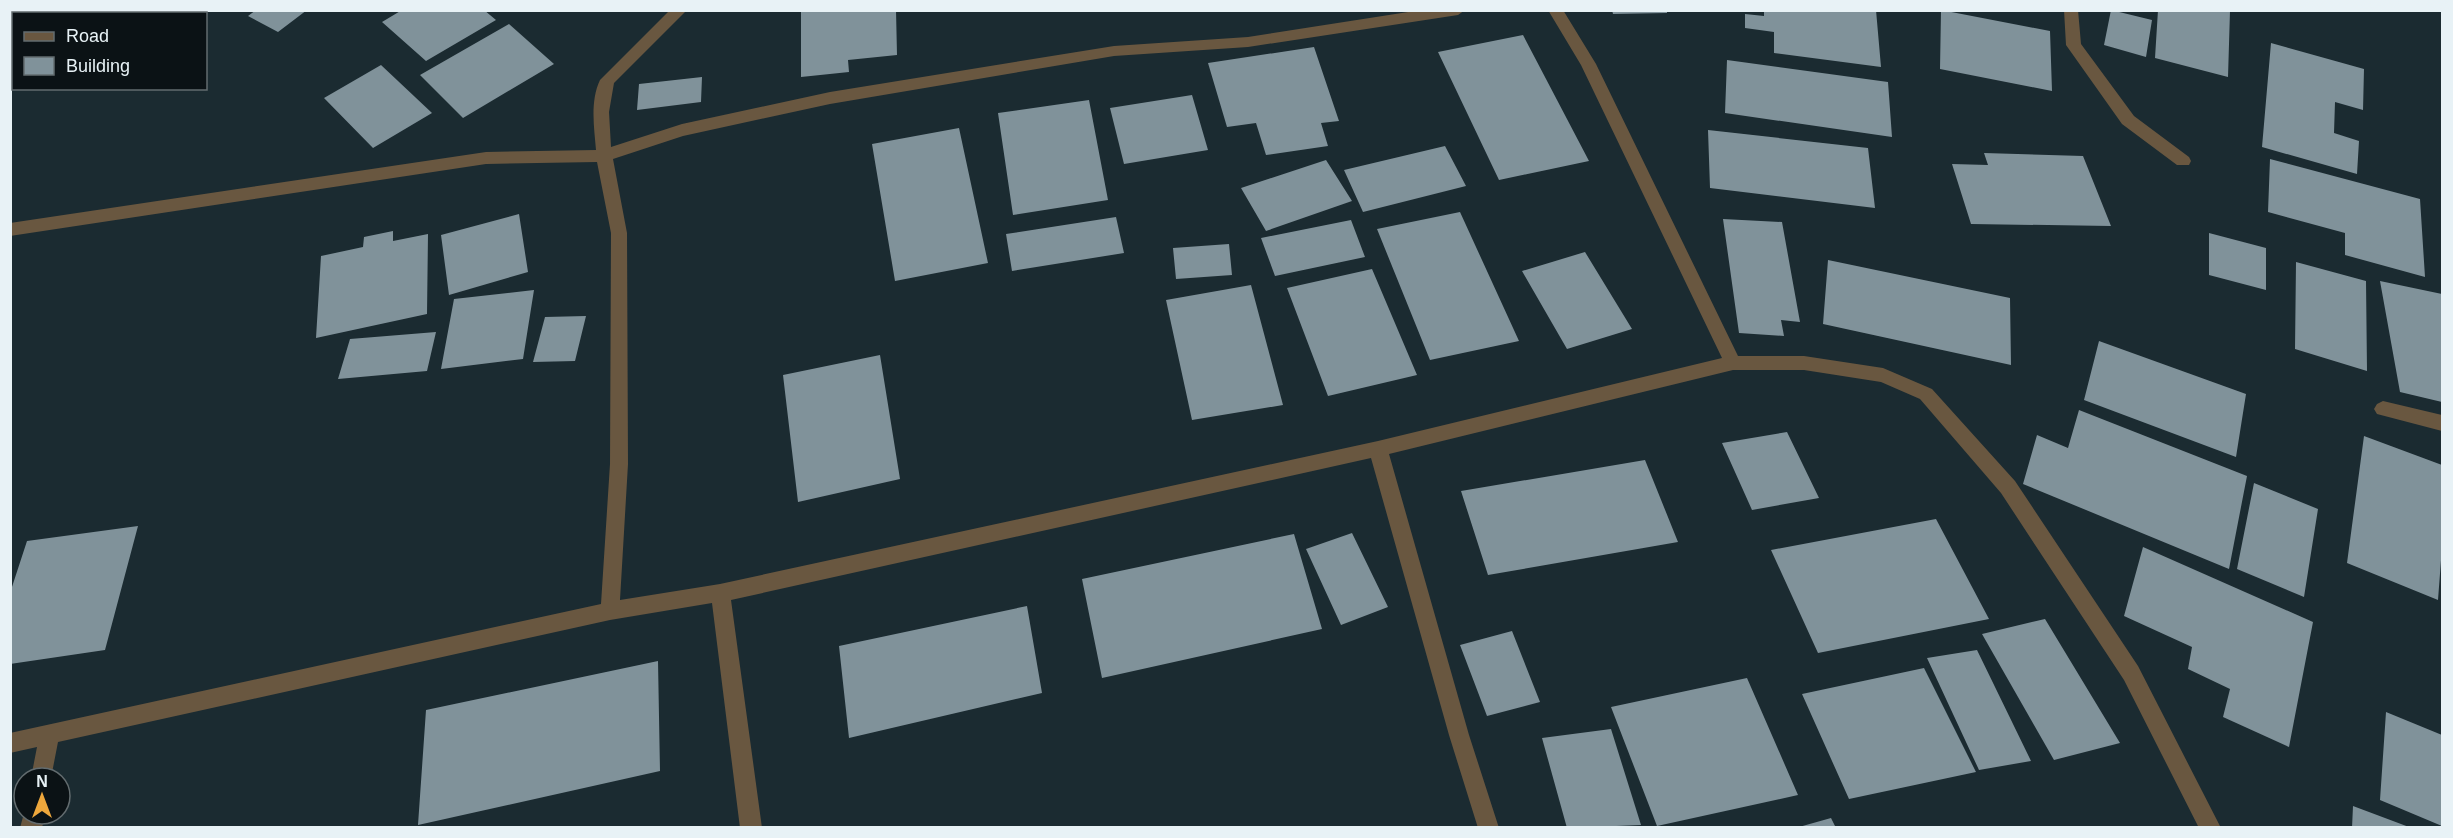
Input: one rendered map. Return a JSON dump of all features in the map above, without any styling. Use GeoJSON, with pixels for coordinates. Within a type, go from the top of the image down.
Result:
{"type":"FeatureCollection","features":[{"type":"Feature","properties":{"kind":"street"},"geometry":{"type":"LineString","coordinates":[[610,611],[619,464],[619,233],[604,156],[600,112],[604,88],[608,80],[680,10]]}},
{"type":"Feature","properties":{"kind":"street"},"geometry":{"type":"LineString","coordinates":[[10,230],[486,158],[604,156],[682,130],[830,98],[1114,51],[1248,42],[1458,10]]}},
{"type":"Feature","properties":{"kind":"street"},"geometry":{"type":"LineString","coordinates":[[1555,10],[1588,64],[1733,363]]}},
{"type":"Feature","properties":{"kind":"street"},"geometry":{"type":"LineString","coordinates":[[2070,10],[2074,45],[2128,120],[2183,161]]}},
{"type":"Feature","properties":{"kind":"street"},"geometry":{"type":"LineString","coordinates":[[10,743],[610,611],[720,593],[1378,449],[1733,363],[1804,363],[1883,375],[1926,394],[2007,487],[2124,663],[2211,828]]}},
{"type":"Feature","properties":{"kind":"street"},"geometry":{"type":"LineString","coordinates":[[2383,409],[2442,423]]}},
{"type":"Feature","properties":{"kind":"street"},"geometry":{"type":"LineString","coordinates":[[1378,449],[1459,735],[1489,828]]}},
{"type":"Feature","properties":{"kind":"street"},"geometry":{"type":"LineString","coordinates":[[720,593],[751,828]]}},
{"type":"Feature","properties":{"kind":"street"},"geometry":{"type":"LineString","coordinates":[[43,766],[49,736]]}},
{"type":"Feature","properties":{"kind":"building"},"geometry":{"type":"Polygon","coordinates":[[[256,10],[307,10],[278,32],[248,16],[256,10]]]}},
{"type":"Feature","properties":{"kind":"building"},"geometry":{"type":"Polygon","coordinates":[[[402,10],[484,10],[496,20],[426,61],[382,22],[402,10]]]}},
{"type":"Feature","properties":{"kind":"building"},"geometry":{"type":"Polygon","coordinates":[[[801,10],[896,10],[897,55],[848,60],[849,72],[801,77],[801,10]]]}},
{"type":"Feature","properties":{"kind":"building"},"geometry":{"type":"Polygon","coordinates":[[[1612,10],[1667,10],[1667,13],[1613,14],[1612,10]]]}},
{"type":"Feature","properties":{"kind":"building"},"geometry":{"type":"Polygon","coordinates":[[[1764,10],[1876,10],[1881,67],[1774,53],[1774,32],[1745,28],[1745,14],[1764,16],[1764,10]]]}},
{"type":"Feature","properties":{"kind":"building"},"geometry":{"type":"Polygon","coordinates":[[[1941,10],[2050,31],[2052,91],[1940,69],[1941,10]]]}},
{"type":"Feature","properties":{"kind":"building"},"geometry":{"type":"Polygon","coordinates":[[[2111,10],[2152,20],[2146,57],[2104,45],[2111,10]]]}},
{"type":"Feature","properties":{"kind":"building"},"geometry":{"type":"Polygon","coordinates":[[[2158,10],[2230,11],[2228,77],[2155,58],[2158,10]]]}},
{"type":"Feature","properties":{"kind":"building"},"geometry":{"type":"Polygon","coordinates":[[[509,24],[554,64],[463,118],[420,75],[509,24]]]}},
{"type":"Feature","properties":{"kind":"building"},"geometry":{"type":"Polygon","coordinates":[[[1523,35],[1589,161],[1499,180],[1438,52],[1523,35]]]}},
{"type":"Feature","properties":{"kind":"building"},"geometry":{"type":"Polygon","coordinates":[[[2271,43],[2364,69],[2363,110],[2335,102],[2334,133],[2359,141],[2357,174],[2262,147],[2271,43]]]}},
{"type":"Feature","properties":{"kind":"building"},"geometry":{"type":"Polygon","coordinates":[[[1314,47],[1339,121],[1321,123],[1328,146],[1266,155],[1256,123],[1227,127],[1208,63],[1314,47]]]}},
{"type":"Feature","properties":{"kind":"building"},"geometry":{"type":"Polygon","coordinates":[[[1727,60],[1888,82],[1892,137],[1725,113],[1727,60]]]}},
{"type":"Feature","properties":{"kind":"building"},"geometry":{"type":"Polygon","coordinates":[[[381,65],[432,113],[373,148],[324,98],[381,65]]]}},
{"type":"Feature","properties":{"kind":"building"},"geometry":{"type":"Polygon","coordinates":[[[702,77],[701,102],[637,110],[639,84],[702,77]]]}},
{"type":"Feature","properties":{"kind":"building"},"geometry":{"type":"Polygon","coordinates":[[[1192,95],[1208,150],[1124,164],[1110,108],[1192,95]]]}},
{"type":"Feature","properties":{"kind":"building"},"geometry":{"type":"Polygon","coordinates":[[[1089,100],[1108,200],[1013,215],[998,113],[1089,100]]]}},
{"type":"Feature","properties":{"kind":"building"},"geometry":{"type":"Polygon","coordinates":[[[959,128],[988,263],[895,281],[872,144],[959,128]]]}},
{"type":"Feature","properties":{"kind":"building"},"geometry":{"type":"Polygon","coordinates":[[[1708,130],[1868,148],[1875,208],[1710,188],[1708,130]]]}},
{"type":"Feature","properties":{"kind":"building"},"geometry":{"type":"Polygon","coordinates":[[[1445,146],[1466,186],[1363,212],[1344,170],[1445,146]]]}},
{"type":"Feature","properties":{"kind":"building"},"geometry":{"type":"Polygon","coordinates":[[[1984,153],[2083,156],[2111,226],[1971,224],[1952,164],[1988,165],[1984,153]]]}},
{"type":"Feature","properties":{"kind":"building"},"geometry":{"type":"Polygon","coordinates":[[[2270,159],[2420,199],[2425,277],[2345,255],[2345,233],[2268,212],[2270,159]]]}},
{"type":"Feature","properties":{"kind":"building"},"geometry":{"type":"Polygon","coordinates":[[[1326,160],[1352,201],[1266,231],[1241,188],[1326,160]]]}},
{"type":"Feature","properties":{"kind":"building"},"geometry":{"type":"Polygon","coordinates":[[[1460,212],[1519,341],[1430,360],[1377,229],[1460,212]]]}},
{"type":"Feature","properties":{"kind":"building"},"geometry":{"type":"Polygon","coordinates":[[[519,214],[528,272],[449,295],[441,235],[519,214]]]}},
{"type":"Feature","properties":{"kind":"building"},"geometry":{"type":"Polygon","coordinates":[[[1116,217],[1124,253],[1012,271],[1006,234],[1116,217]]]}},
{"type":"Feature","properties":{"kind":"building"},"geometry":{"type":"Polygon","coordinates":[[[1723,219],[1782,222],[1800,322],[1781,320],[1784,336],[1739,333],[1723,219]]]}},
{"type":"Feature","properties":{"kind":"building"},"geometry":{"type":"Polygon","coordinates":[[[1351,220],[1365,257],[1275,276],[1261,238],[1351,220]]]}},
{"type":"Feature","properties":{"kind":"building"},"geometry":{"type":"Polygon","coordinates":[[[393,231],[393,241],[428,234],[427,314],[316,338],[321,256],[363,247],[364,237],[393,231]]]}},
{"type":"Feature","properties":{"kind":"building"},"geometry":{"type":"Polygon","coordinates":[[[2209,233],[2266,248],[2266,290],[2209,275],[2209,233]]]}},
{"type":"Feature","properties":{"kind":"building"},"geometry":{"type":"Polygon","coordinates":[[[1229,244],[1232,275],[1176,279],[1173,248],[1229,244]]]}},
{"type":"Feature","properties":{"kind":"building"},"geometry":{"type":"Polygon","coordinates":[[[1585,252],[1632,329],[1567,349],[1522,271],[1585,252]]]}},
{"type":"Feature","properties":{"kind":"building"},"geometry":{"type":"Polygon","coordinates":[[[1828,260],[2010,298],[2011,365],[1823,324],[1828,260]]]}},
{"type":"Feature","properties":{"kind":"building"},"geometry":{"type":"Polygon","coordinates":[[[2296,262],[2366,281],[2367,371],[2295,349],[2296,262]]]}},
{"type":"Feature","properties":{"kind":"building"},"geometry":{"type":"Polygon","coordinates":[[[1372,269],[1417,375],[1328,396],[1287,288],[1372,269]]]}},
{"type":"Feature","properties":{"kind":"building"},"geometry":{"type":"Polygon","coordinates":[[[2380,281],[2442,294],[2442,402],[2400,392],[2380,281]]]}},
{"type":"Feature","properties":{"kind":"building"},"geometry":{"type":"Polygon","coordinates":[[[1251,285],[1283,405],[1192,420],[1166,300],[1251,285]]]}},
{"type":"Feature","properties":{"kind":"building"},"geometry":{"type":"Polygon","coordinates":[[[534,290],[523,359],[441,369],[454,299],[534,290]]]}},
{"type":"Feature","properties":{"kind":"building"},"geometry":{"type":"Polygon","coordinates":[[[586,316],[575,361],[533,362],[545,317],[586,316]]]}},
{"type":"Feature","properties":{"kind":"building"},"geometry":{"type":"Polygon","coordinates":[[[436,332],[427,371],[338,379],[350,339],[436,332]]]}},
{"type":"Feature","properties":{"kind":"building"},"geometry":{"type":"Polygon","coordinates":[[[2099,341],[2246,394],[2236,457],[2084,400],[2099,341]]]}},
{"type":"Feature","properties":{"kind":"building"},"geometry":{"type":"Polygon","coordinates":[[[880,355],[900,479],[798,502],[783,375],[880,355]]]}},
{"type":"Feature","properties":{"kind":"building"},"geometry":{"type":"Polygon","coordinates":[[[2079,410],[2247,476],[2229,569],[2023,484],[2037,435],[2068,448],[2079,410]]]}},
{"type":"Feature","properties":{"kind":"building"},"geometry":{"type":"Polygon","coordinates":[[[1787,432],[1819,498],[1752,510],[1722,443],[1787,432]]]}},
{"type":"Feature","properties":{"kind":"building"},"geometry":{"type":"Polygon","coordinates":[[[2364,436],[2442,465],[2442,547],[2438,600],[2347,563],[2364,436]]]}},
{"type":"Feature","properties":{"kind":"building"},"geometry":{"type":"Polygon","coordinates":[[[1645,460],[1678,542],[1488,575],[1461,491],[1645,460]]]}},
{"type":"Feature","properties":{"kind":"building"},"geometry":{"type":"Polygon","coordinates":[[[2254,483],[2318,509],[2304,597],[2237,569],[2254,483]]]}},
{"type":"Feature","properties":{"kind":"building"},"geometry":{"type":"Polygon","coordinates":[[[1936,519],[1989,619],[1818,653],[1771,550],[1936,519]]]}},
{"type":"Feature","properties":{"kind":"building"},"geometry":{"type":"Polygon","coordinates":[[[138,526],[105,650],[10,664],[10,593],[27,541],[138,526]]]}},
{"type":"Feature","properties":{"kind":"building"},"geometry":{"type":"Polygon","coordinates":[[[1352,533],[1388,607],[1341,625],[1306,549],[1352,533]]]}},
{"type":"Feature","properties":{"kind":"building"},"geometry":{"type":"Polygon","coordinates":[[[1294,534],[1322,629],[1102,678],[1082,579],[1294,534]]]}},
{"type":"Feature","properties":{"kind":"building"},"geometry":{"type":"Polygon","coordinates":[[[2143,547],[2313,622],[2289,747],[2223,717],[2230,689],[2188,669],[2192,647],[2124,616],[2143,547]]]}},
{"type":"Feature","properties":{"kind":"building"},"geometry":{"type":"Polygon","coordinates":[[[1027,606],[1042,693],[849,738],[839,646],[1027,606]]]}},
{"type":"Feature","properties":{"kind":"building"},"geometry":{"type":"Polygon","coordinates":[[[2045,619],[2120,743],[2054,760],[1982,634],[2045,619]]]}},
{"type":"Feature","properties":{"kind":"building"},"geometry":{"type":"Polygon","coordinates":[[[1512,631],[1540,702],[1487,716],[1460,645],[1512,631]]]}},
{"type":"Feature","properties":{"kind":"building"},"geometry":{"type":"Polygon","coordinates":[[[1977,650],[2031,761],[1979,770],[1927,658],[1977,650]]]}},
{"type":"Feature","properties":{"kind":"building"},"geometry":{"type":"Polygon","coordinates":[[[658,661],[660,771],[418,825],[426,710],[658,661]]]}},
{"type":"Feature","properties":{"kind":"building"},"geometry":{"type":"Polygon","coordinates":[[[1924,668],[1976,772],[1849,799],[1802,694],[1924,668]]]}},
{"type":"Feature","properties":{"kind":"building"},"geometry":{"type":"Polygon","coordinates":[[[1747,678],[1798,795],[1657,826],[1611,707],[1747,678]]]}},
{"type":"Feature","properties":{"kind":"building"},"geometry":{"type":"Polygon","coordinates":[[[2386,712],[2442,735],[2442,826],[2380,800],[2386,712]]]}},
{"type":"Feature","properties":{"kind":"building"},"geometry":{"type":"Polygon","coordinates":[[[1611,729],[1641,825],[1567,828],[1542,738],[1611,729]]]}},
{"type":"Feature","properties":{"kind":"building"},"geometry":{"type":"Polygon","coordinates":[[[2353,806],[2409,827],[2409,828],[2352,828],[2353,806]]]}},
{"type":"Feature","properties":{"kind":"building"},"geometry":{"type":"Polygon","coordinates":[[[1831,818],[1836,828],[1799,828],[1799,827],[1831,818]]]}}]}
